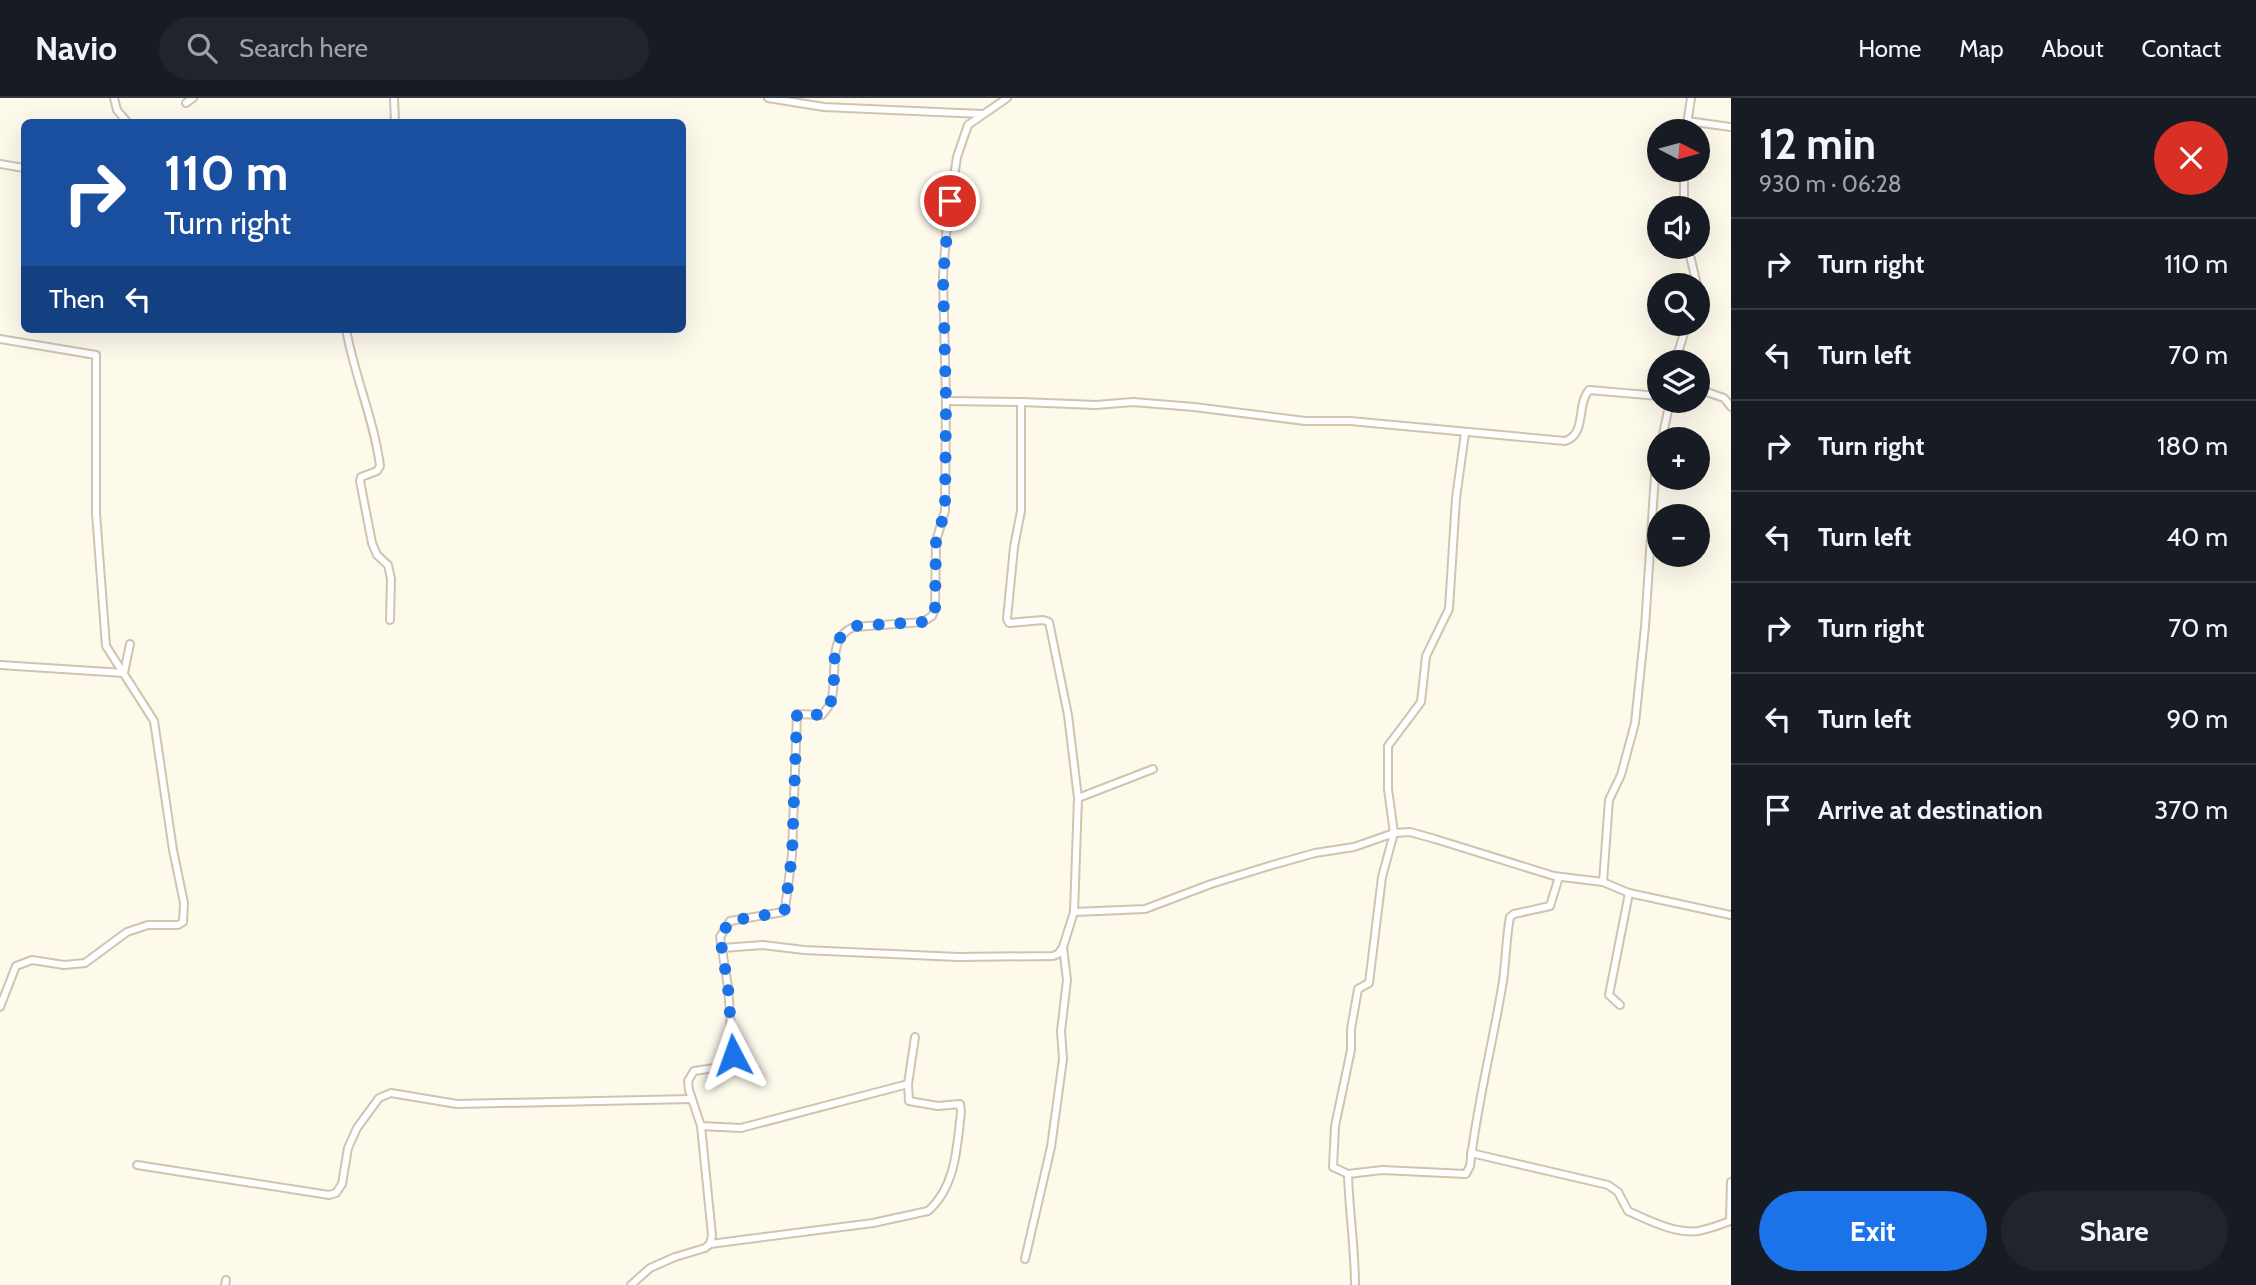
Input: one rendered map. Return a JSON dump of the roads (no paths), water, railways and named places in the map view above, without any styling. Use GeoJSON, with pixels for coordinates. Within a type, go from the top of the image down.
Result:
{"type":"FeatureCollection","features":[{"type":"Feature","properties":{"kind":"street"},"geometry":{"type":"LineString","coordinates":[[114,98],[117,110],[124,119]]}},
{"type":"Feature","properties":{"kind":"street"},"geometry":{"type":"LineString","coordinates":[[186,103],[192,98]]}},
{"type":"Feature","properties":{"kind":"street"},"geometry":{"type":"LineString","coordinates":[[394,98],[395,119]]}},
{"type":"Feature","properties":{"kind":"street"},"geometry":{"type":"LineString","coordinates":[[768,98],[824,107],[982,114]]}},
{"type":"Feature","properties":{"kind":"street"},"geometry":{"type":"LineString","coordinates":[[710,1244],[712,1235],[701,1126],[691,1099],[688,1081],[694,1071],[728,1066],[733,1055],[728,987],[720,937],[730,921],[783,912],[785,909],[792,855],[797,714],[822,715],[831,701],[838,638],[854,626],[923,622],[932,617],[935,609],[936,541],[945,511],[943,277],[947,223],[957,157],[968,125],[1007,98]]}},
{"type":"Feature","properties":{"kind":"street"},"geometry":{"type":"LineString","coordinates":[[1687,119],[1691,98]]}},
{"type":"Feature","properties":{"kind":"street"},"geometry":{"type":"LineString","coordinates":[[1710,124],[1731,127]]}},
{"type":"Feature","properties":{"kind":"street"},"geometry":{"type":"LineString","coordinates":[[0,164],[21,168]]}},
{"type":"Feature","properties":{"kind":"street"},"geometry":{"type":"LineString","coordinates":[[347,333],[377,444],[380,466],[377,471],[361,477],[360,481],[372,543],[377,555],[388,565],[391,579],[390,620]]}},
{"type":"Feature","properties":{"kind":"street"},"geometry":{"type":"LineString","coordinates":[[0,339],[96,355],[96,513],[106,646],[153,721],[184,903],[183,922],[178,925],[148,925],[127,932],[85,963],[64,965],[32,960],[16,966],[0,1007]]}},
{"type":"Feature","properties":{"kind":"street"},"geometry":{"type":"LineString","coordinates":[[946,401],[1145,403],[1305,421],[1350,421],[1564,441],[1572,439],[1578,431],[1583,401],[1589,390],[1647,395]]}},
{"type":"Feature","properties":{"kind":"street"},"geometry":{"type":"LineString","coordinates":[[1710,394],[1724,398],[1731,407]]}},
{"type":"Feature","properties":{"kind":"street"},"geometry":{"type":"LineString","coordinates":[[722,948],[763,945],[804,950],[958,957],[1053,956],[1063,947],[1074,912],[1077,798],[1068,715],[1049,622],[1044,620],[1009,623],[1007,619],[1014,547],[1021,511],[1021,402]]}},
{"type":"Feature","properties":{"kind":"street"},"geometry":{"type":"LineString","coordinates":[[1465,433],[1456,498],[1449,609],[1426,656],[1421,702],[1388,746],[1388,789],[1394,833],[1382,877],[1369,983],[1358,989],[1351,1030],[1351,1050],[1335,1126],[1333,1167],[1348,1174],[1382,1170],[1466,1174],[1470,1166],[1481,1088],[1503,979],[1504,945],[1510,916],[1550,906],[1559,877]]}},
{"type":"Feature","properties":{"kind":"street"},"geometry":{"type":"LineString","coordinates":[[1603,883],[1609,800],[1621,775],[1635,723],[1645,627],[1654,490]]}},
{"type":"Feature","properties":{"kind":"street"},"geometry":{"type":"LineString","coordinates":[[123,673],[130,644]]}},
{"type":"Feature","properties":{"kind":"street"},"geometry":{"type":"LineString","coordinates":[[0,665],[123,673]]}},
{"type":"Feature","properties":{"kind":"street"},"geometry":{"type":"LineString","coordinates":[[1077,798],[1153,769]]}},
{"type":"Feature","properties":{"kind":"street"},"geometry":{"type":"LineString","coordinates":[[1074,912],[1145,909],[1269,866],[1315,853],[1353,847],[1394,833],[1410,832],[1529,870],[1603,883],[1629,893],[1731,915]]}},
{"type":"Feature","properties":{"kind":"street"},"geometry":{"type":"LineString","coordinates":[[1620,1005],[1609,995],[1629,893]]}},
{"type":"Feature","properties":{"kind":"street"},"geometry":{"type":"LineString","coordinates":[[1025,1259],[1051,1147],[1063,1059],[1061,1031],[1067,980],[1063,947]]}},
{"type":"Feature","properties":{"kind":"street"},"geometry":{"type":"LineString","coordinates":[[631,1285],[650,1268],[710,1244],[873,1223],[929,1211],[935,1206],[949,1182],[961,1112],[960,1104],[938,1106],[909,1101],[908,1084],[915,1037]]}},
{"type":"Feature","properties":{"kind":"street"},"geometry":{"type":"LineString","coordinates":[[701,1126],[741,1128],[908,1084]]}},
{"type":"Feature","properties":{"kind":"street"},"geometry":{"type":"LineString","coordinates":[[137,1165],[328,1195],[336,1193],[342,1184],[348,1149],[357,1128],[379,1098],[391,1093],[457,1104],[691,1099]]}},
{"type":"Feature","properties":{"kind":"street"},"geometry":{"type":"LineString","coordinates":[[1471,1153],[1608,1185],[1618,1192],[1628,1212],[1656,1223],[1687,1230],[1696,1231],[1730,1221],[1731,1184]]}},
{"type":"Feature","properties":{"kind":"street"},"geometry":{"type":"LineString","coordinates":[[1348,1174],[1355,1285]]}}]}
